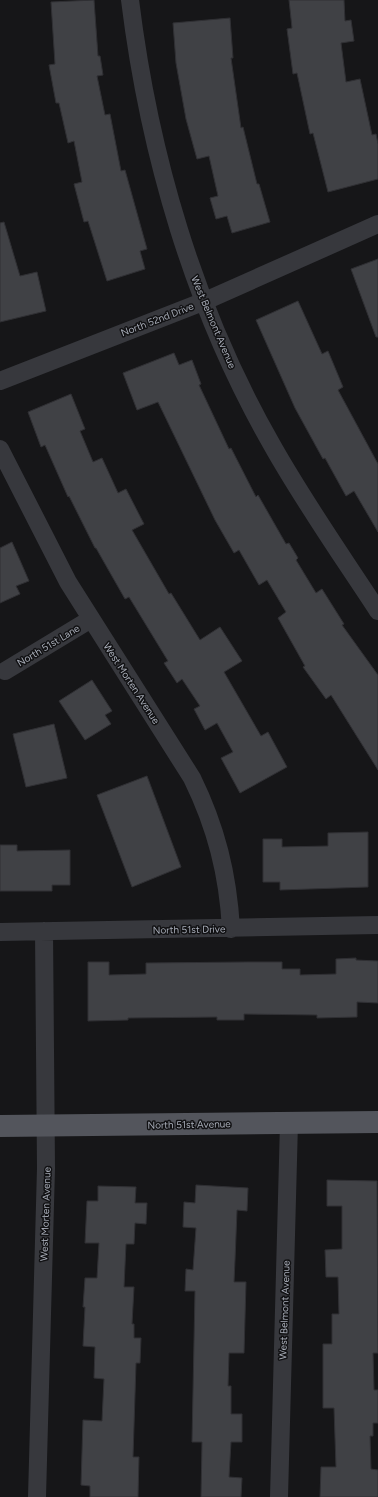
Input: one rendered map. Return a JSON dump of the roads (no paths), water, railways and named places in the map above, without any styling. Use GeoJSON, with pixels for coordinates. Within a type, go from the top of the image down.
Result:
{"type":"FeatureCollection","features":[{"type":"Feature","properties":{"kind":"main road","name":"North 51st Avenue"},"geometry":{"type":"LineString","coordinates":[[0,1126],[378,1122]]}},
{"type":"Feature","properties":{"kind":"street","name":"West Belmont Avenue"},"geometry":{"type":"LineString","coordinates":[[130,0],[136,52],[158,158],[177,221],[205,301],[243,391],[271,444],[305,500],[378,611]]}},
{"type":"Feature","properties":{"kind":"street","name":"North 52nd Drive"},"geometry":{"type":"LineString","coordinates":[[0,381],[205,301],[378,224]]}},
{"type":"Feature","properties":{"kind":"street","name":"West Morten Avenue"},"geometry":{"type":"LineString","coordinates":[[0,449],[57,561],[91,619],[192,778],[208,810],[222,861],[230,903],[231,929]]}},
{"type":"Feature","properties":{"kind":"street","name":"North 51st Lane"},"geometry":{"type":"LineString","coordinates":[[5,671],[91,619]]}},
{"type":"Feature","properties":{"kind":"street","name":"North 51st Drive"},"geometry":{"type":"LineString","coordinates":[[0,932],[231,929],[378,925]]}},
{"type":"Feature","properties":{"kind":"street","name":"West Morten Avenue"},"geometry":{"type":"LineString","coordinates":[[37,1497],[46,1125],[44,931]]}},
{"type":"Feature","properties":{"kind":"street","name":"West Belmont Avenue"},"geometry":{"type":"LineString","coordinates":[[279,1497],[288,1122]]}}]}
